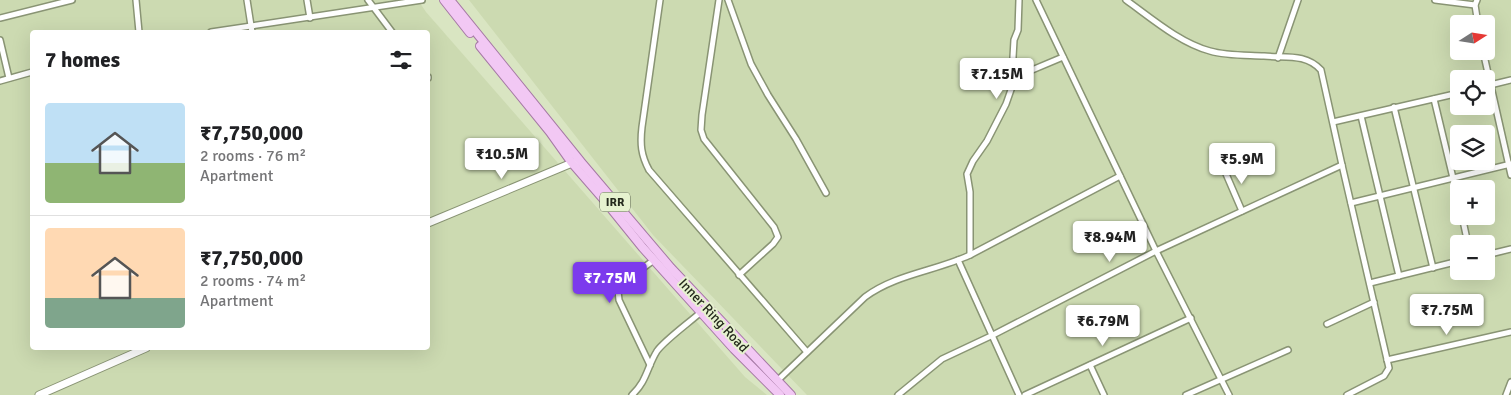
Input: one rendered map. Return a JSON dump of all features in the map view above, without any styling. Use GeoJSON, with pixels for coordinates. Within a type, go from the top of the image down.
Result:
{"type":"FeatureCollection","features":[{"type":"Feature","properties":{"kind":"main road","name":"Inner Ring Road"},"geometry":{"type":"LineString","coordinates":[[444,0],[550,132],[572,163],[654,260],[736,352],[780,395]]}},
{"type":"Feature","properties":{"kind":"main road","name":"Inner Ring Road"},"geometry":{"type":"LineString","coordinates":[[450,0],[581,162],[671,268],[791,395]]}},
{"type":"Feature","properties":{"kind":"street"},"geometry":{"type":"LineString","coordinates":[[0,18],[72,0]]}},
{"type":"Feature","properties":{"kind":"street"},"geometry":{"type":"LineString","coordinates":[[136,0],[139,30]]}},
{"type":"Feature","properties":{"kind":"street"},"geometry":{"type":"LineString","coordinates":[[247,0],[252,30]]}},
{"type":"Feature","properties":{"kind":"street"},"geometry":{"type":"LineString","coordinates":[[307,0],[310,18]]}},
{"type":"Feature","properties":{"kind":"street"},"geometry":{"type":"LineString","coordinates":[[368,0],[390,30]]}},
{"type":"Feature","properties":{"kind":"street"},"geometry":{"type":"LineString","coordinates":[[224,30],[422,0]]}},
{"type":"Feature","properties":{"kind":"street"},"geometry":{"type":"LineString","coordinates":[[660,0],[640,145],[643,158],[649,170],[807,352]]}},
{"type":"Feature","properties":{"kind":"street"},"geometry":{"type":"LineString","coordinates":[[719,0],[702,115],[704,139],[768,219],[777,232],[778,237],[774,244],[740,274]]}},
{"type":"Feature","properties":{"kind":"street"},"geometry":{"type":"LineString","coordinates":[[728,0],[752,64],[768,95],[796,139],[826,193]]}},
{"type":"Feature","properties":{"kind":"street"},"geometry":{"type":"LineString","coordinates":[[970,255],[970,192],[967,174],[1006,104],[1012,84],[1014,40],[1018,30],[1019,0]]}},
{"type":"Feature","properties":{"kind":"street"},"geometry":{"type":"LineString","coordinates":[[1036,0],[1156,251],[1228,395]]}},
{"type":"Feature","properties":{"kind":"street"},"geometry":{"type":"LineString","coordinates":[[1126,0],[1175,36],[1210,51],[1278,58],[1300,57],[1312,62],[1321,70],[1389,368],[1384,376],[1347,395]]}},
{"type":"Feature","properties":{"kind":"street"},"geometry":{"type":"LineString","coordinates":[[1278,58],[1298,0]]}},
{"type":"Feature","properties":{"kind":"street"},"geometry":{"type":"LineString","coordinates":[[1435,0],[1476,2],[1477,15]]}},
{"type":"Feature","properties":{"kind":"street"},"geometry":{"type":"LineString","coordinates":[[0,40],[10,78]]}},
{"type":"Feature","properties":{"kind":"street"},"geometry":{"type":"LineString","coordinates":[[1012,78],[1063,57]]}},
{"type":"Feature","properties":{"kind":"street"},"geometry":{"type":"LineString","coordinates":[[0,81],[30,73]]}},
{"type":"Feature","properties":{"kind":"street"},"geometry":{"type":"LineString","coordinates":[[1495,83],[1511,80]]}},
{"type":"Feature","properties":{"kind":"street"},"geometry":{"type":"LineString","coordinates":[[1333,122],[1394,106],[1450,95]]}},
{"type":"Feature","properties":{"kind":"street"},"geometry":{"type":"LineString","coordinates":[[1434,99],[1453,179]]}},
{"type":"Feature","properties":{"kind":"street"},"geometry":{"type":"LineString","coordinates":[[1394,106],[1433,268]]}},
{"type":"Feature","properties":{"kind":"street"},"geometry":{"type":"LineString","coordinates":[[1495,110],[1510,164],[1511,175]]}},
{"type":"Feature","properties":{"kind":"street"},"geometry":{"type":"LineString","coordinates":[[1361,116],[1399,276]]}},
{"type":"Feature","properties":{"kind":"street"},"geometry":{"type":"LineString","coordinates":[[430,222],[572,163],[581,162]]}},
{"type":"Feature","properties":{"kind":"street"},"geometry":{"type":"LineString","coordinates":[[1351,203],[1510,164]]}},
{"type":"Feature","properties":{"kind":"street"},"geometry":{"type":"LineString","coordinates":[[898,395],[942,359],[1156,251],[1342,166]]}},
{"type":"Feature","properties":{"kind":"street"},"geometry":{"type":"LineString","coordinates":[[1223,167],[1242,211]]}},
{"type":"Feature","properties":{"kind":"street"},"geometry":{"type":"LineString","coordinates":[[777,381],[865,297],[876,289],[888,282],[970,255],[1120,176]]}},
{"type":"Feature","properties":{"kind":"street"},"geometry":{"type":"LineString","coordinates":[[1495,253],[1511,249]]}},
{"type":"Feature","properties":{"kind":"street"},"geometry":{"type":"LineString","coordinates":[[650,366],[619,300],[618,291],[621,284],[654,260]]}},
{"type":"Feature","properties":{"kind":"street"},"geometry":{"type":"LineString","coordinates":[[958,260],[1019,395]]}},
{"type":"Feature","properties":{"kind":"street"},"geometry":{"type":"LineString","coordinates":[[1370,284],[1450,263]]}},
{"type":"Feature","properties":{"kind":"street"},"geometry":{"type":"LineString","coordinates":[[1327,324],[1374,302]]}},
{"type":"Feature","properties":{"kind":"street"},"geometry":{"type":"LineString","coordinates":[[632,395],[643,383],[658,350],[701,312]]}},
{"type":"Feature","properties":{"kind":"street"},"geometry":{"type":"LineString","coordinates":[[1025,395],[1190,318]]}},
{"type":"Feature","properties":{"kind":"street"},"geometry":{"type":"LineString","coordinates":[[1387,360],[1511,332]]}},
{"type":"Feature","properties":{"kind":"street"},"geometry":{"type":"LineString","coordinates":[[39,395],[141,350]]}},
{"type":"Feature","properties":{"kind":"street"},"geometry":{"type":"LineString","coordinates":[[1186,395],[1220,378],[1288,350]]}},
{"type":"Feature","properties":{"kind":"street"},"geometry":{"type":"LineString","coordinates":[[1090,365],[1104,395]]}},
{"type":"Feature","properties":{"kind":"street"},"geometry":{"type":"LineString","coordinates":[[1506,395],[1511,382]]}},
{"type":"Feature","properties":{"kind":"shaded area"},"geometry":{"type":"Polygon","coordinates":[[[0,0],[418,0],[426,12],[745,377],[767,395],[0,395],[0,0]]]}},
{"type":"Feature","properties":{"kind":"shaded area"},"geometry":{"type":"Polygon","coordinates":[[[469,0],[1511,0],[1511,395],[807,395],[653,235],[469,0]]]}}]}
